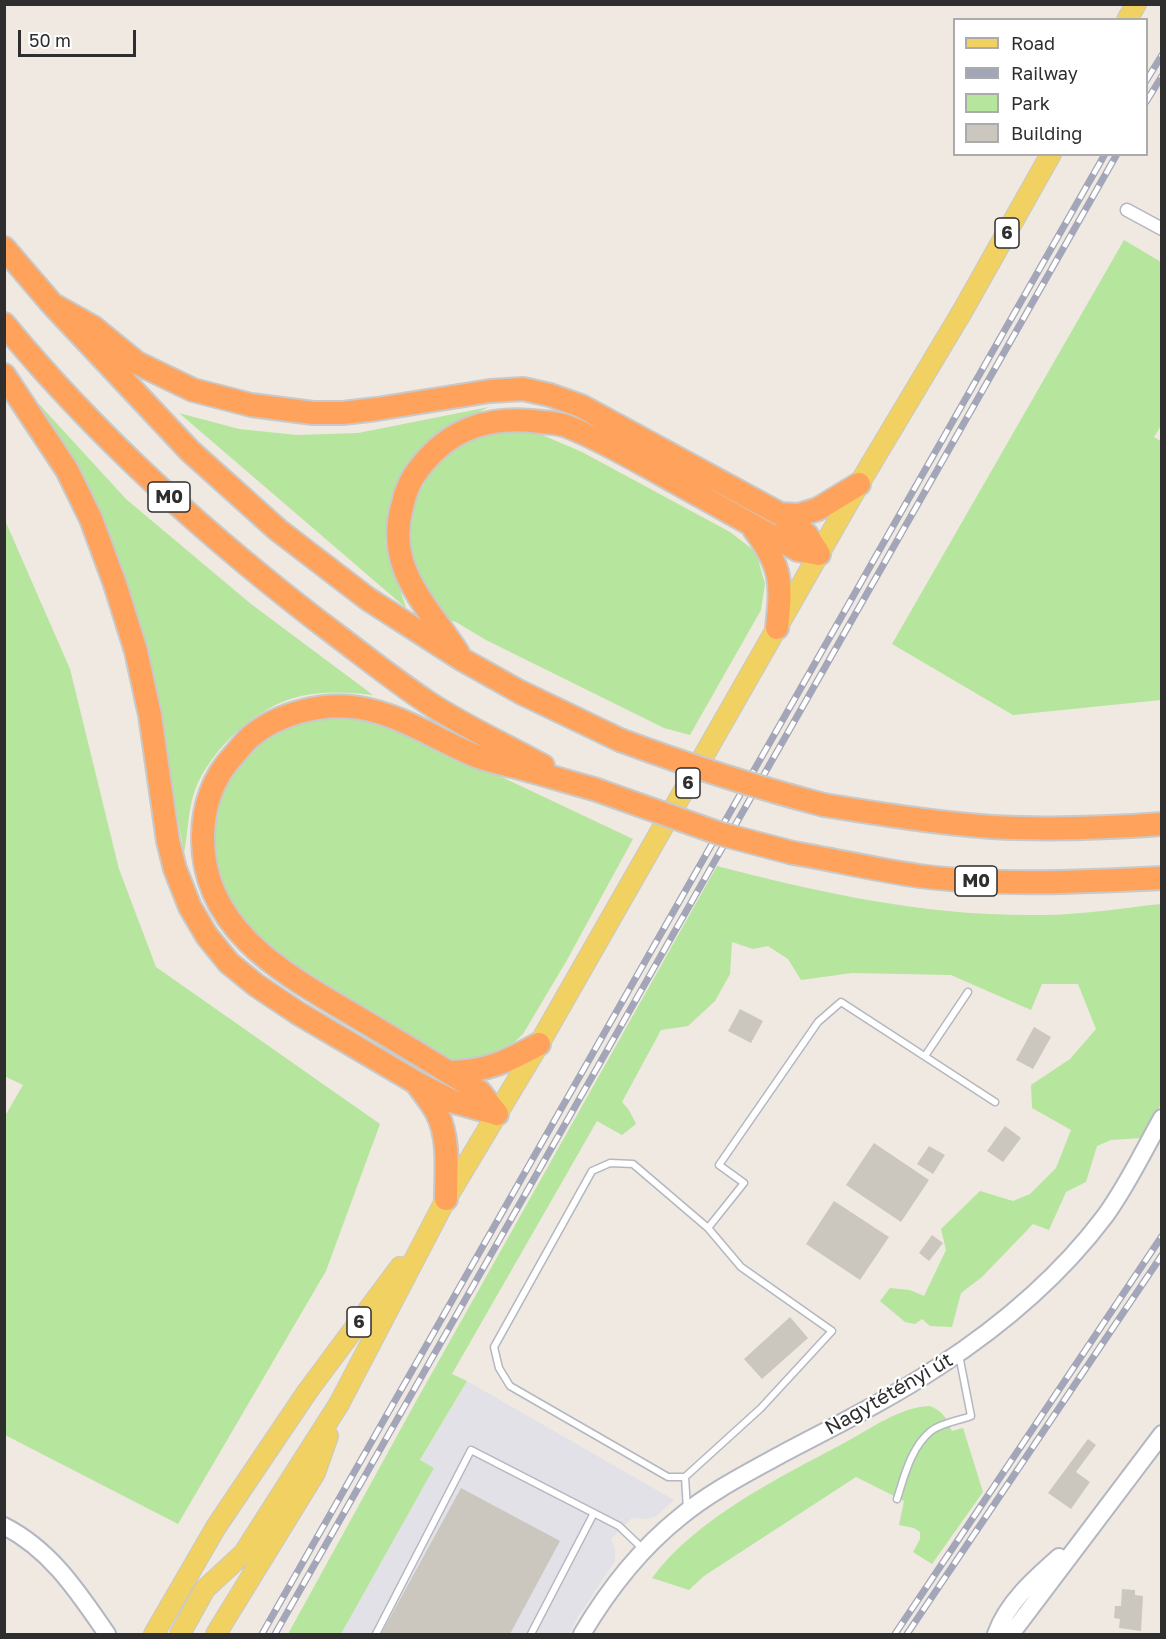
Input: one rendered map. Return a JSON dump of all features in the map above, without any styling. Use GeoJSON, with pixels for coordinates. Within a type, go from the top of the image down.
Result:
{"type":"FeatureCollection","features":[{"type":"Feature","properties":{"kind":"highway","name":"M0"},"geometry":{"type":"LineString","coordinates":[[4,248],[52,304],[190,451],[278,530],[368,599],[463,660],[520,692],[620,740],[687,765],[756,788],[824,805],[907,818],[993,827],[1071,828],[1157,824]]}},
{"type":"Feature","properties":{"kind":"highway"},"geometry":{"type":"LineString","coordinates":[[52,304],[93,327],[137,363],[193,390],[251,405],[313,413],[343,412],[377,409],[490,391],[524,389],[550,394],[589,410],[780,514],[807,535],[819,554]]}},
{"type":"Feature","properties":{"kind":"highway","name":"M0"},"geometry":{"type":"LineString","coordinates":[[4,324],[72,400],[153,482],[293,602],[428,703],[547,768],[594,789],[721,834],[793,853],[919,876],[1065,882],[1161,878]]}},
{"type":"Feature","properties":{"kind":"highway"},"geometry":{"type":"LineString","coordinates":[[4,375],[67,470],[91,519],[115,584],[136,651],[150,715],[168,841],[175,869],[190,907],[207,936],[229,963],[256,985],[298,1013],[417,1083],[454,1102],[497,1114]]}},
{"type":"Feature","properties":{"kind":"highway"},"geometry":{"type":"LineString","coordinates":[[463,660],[441,626],[419,600],[405,574],[397,534],[400,514],[411,478],[441,444],[461,432],[483,424],[518,419],[567,426],[615,449],[798,550],[819,554]]}},
{"type":"Feature","properties":{"kind":"highway"},"geometry":{"type":"LineString","coordinates":[[780,514],[799,516],[818,509],[859,484]]}},
{"type":"Feature","properties":{"kind":"highway"},"geometry":{"type":"LineString","coordinates":[[749,523],[767,547],[777,568],[780,596],[777,628]]}},
{"type":"Feature","properties":{"kind":"highway"},"geometry":{"type":"LineString","coordinates":[[497,1114],[480,1092],[287,975],[256,951],[232,925],[219,903],[207,873],[202,849],[203,820],[212,788],[225,764],[250,737],[270,724],[320,707],[359,708],[389,716],[478,757],[594,789]]}},
{"type":"Feature","properties":{"kind":"highway"},"geometry":{"type":"LineString","coordinates":[[449,1072],[484,1070],[508,1061],[539,1044]]}},
{"type":"Feature","properties":{"kind":"highway"},"geometry":{"type":"LineString","coordinates":[[417,1083],[437,1113],[444,1132],[446,1156],[441,1208]]}},
{"type":"Feature","properties":{"kind":"main road"},"geometry":{"type":"LineString","coordinates":[[1128,18],[1136,4]]}},
{"type":"Feature","properties":{"kind":"main road","name":"6"},"geometry":{"type":"LineString","coordinates":[[180,1635],[205,1589],[244,1553],[339,1404],[441,1208],[539,1044],[859,484],[962,312],[1050,156]]}},
{"type":"Feature","properties":{"kind":"main road","name":"Nagytétényi út"},"geometry":{"type":"LineString","coordinates":[[582,1635],[605,1599],[644,1550],[687,1512],[740,1477],[879,1403],[959,1353],[1037,1290],[1078,1250],[1107,1214],[1161,1118]]}},
{"type":"Feature","properties":{"kind":"main road","name":"6"},"geometry":{"type":"LineString","coordinates":[[154,1635],[216,1527],[307,1392],[441,1208]]}},
{"type":"Feature","properties":{"kind":"main road"},"geometry":{"type":"LineString","coordinates":[[216,1635],[315,1473],[339,1404]]}},
{"type":"Feature","properties":{"kind":"main road"},"geometry":{"type":"LineString","coordinates":[[1011,1635],[1084,1534],[1161,1434]]}},
{"type":"Feature","properties":{"kind":"main road"},"geometry":{"type":"LineString","coordinates":[[4,1526],[38,1547],[57,1565],[76,1588],[107,1635]]}},
{"type":"Feature","properties":{"kind":"main road"},"geometry":{"type":"LineString","coordinates":[[996,1635],[1000,1621],[1022,1593],[1084,1534]]}},
{"type":"Feature","properties":{"kind":"street"},"geometry":{"type":"LineString","coordinates":[[1128,210],[1161,229]]}},
{"type":"Feature","properties":{"kind":"lane"},"geometry":{"type":"LineString","coordinates":[[925,1056],[968,992]]}},
{"type":"Feature","properties":{"kind":"lane"},"geometry":{"type":"LineString","coordinates":[[708,1228],[744,1183],[719,1165],[818,1022],[841,1002],[995,1102]]}},
{"type":"Feature","properties":{"kind":"lane"},"geometry":{"type":"LineString","coordinates":[[610,1162],[633,1164],[708,1228],[741,1267],[831,1331],[761,1407],[685,1477],[668,1477],[510,1386],[499,1368],[494,1347],[592,1171],[610,1162]]}},
{"type":"Feature","properties":{"kind":"lane"},"geometry":{"type":"LineString","coordinates":[[897,1499],[907,1467],[921,1442],[931,1431],[971,1416],[959,1353]]}},
{"type":"Feature","properties":{"kind":"lane"},"geometry":{"type":"LineString","coordinates":[[376,1635],[471,1450],[619,1526],[644,1550]]}},
{"type":"Feature","properties":{"kind":"lane"},"geometry":{"type":"LineString","coordinates":[[685,1477],[687,1512]]}},
{"type":"Feature","properties":{"kind":"lane"},"geometry":{"type":"LineString","coordinates":[[531,1635],[594,1513]]}},
{"type":"Feature","properties":{"kind":"shaded area"},"geometry":{"type":"Polygon","coordinates":[[[467,1381],[674,1500],[655,1517],[632,1518],[611,1539],[615,1549],[615,1561],[569,1634],[341,1634],[434,1468],[420,1461],[467,1381]]]}},
{"type":"Feature","properties":{"kind":"green space"},"geometry":{"type":"Polygon","coordinates":[[[1124,240],[1161,262],[1162,424],[1154,437],[1162,442],[1161,700],[1013,715],[892,644],[1124,240]]]}},
{"type":"Feature","properties":{"kind":"green space"},"geometry":{"type":"Polygon","coordinates":[[[38,403],[126,499],[251,604],[373,695],[337,692],[301,696],[268,709],[237,731],[212,759],[195,790],[189,813],[184,853],[158,694],[139,620],[119,561],[83,479],[38,403]]]}},
{"type":"Feature","properties":{"kind":"green space"},"geometry":{"type":"Polygon","coordinates":[[[489,407],[450,426],[412,457],[393,498],[385,542],[406,608],[179,413],[239,429],[297,435],[358,433],[489,407]]]}},
{"type":"Feature","properties":{"kind":"green space"},"geometry":{"type":"Polygon","coordinates":[[[509,431],[540,434],[582,452],[730,532],[756,552],[765,584],[761,610],[690,735],[664,728],[486,640],[456,622],[439,617],[421,580],[411,544],[414,508],[421,489],[441,461],[461,445],[509,431]]]}},
{"type":"Feature","properties":{"kind":"green space"},"geometry":{"type":"Polygon","coordinates":[[[4,518],[70,669],[119,869],[156,967],[380,1124],[326,1271],[178,1524],[5,1435],[5,1116],[23,1085],[4,1076],[4,518]]]}},
{"type":"Feature","properties":{"kind":"green space"},"geometry":{"type":"Polygon","coordinates":[[[364,717],[400,729],[633,839],[567,960],[523,1034],[500,1056],[471,1063],[448,1059],[277,953],[246,925],[226,892],[214,856],[213,810],[232,775],[263,742],[304,719],[364,717]]]}},
{"type":"Feature","properties":{"kind":"green space"},"geometry":{"type":"Polygon","coordinates":[[[717,866],[797,886],[878,902],[960,912],[1058,915],[1161,904],[1161,1104],[1141,1138],[1111,1140],[1097,1146],[1086,1182],[1066,1192],[1049,1230],[1033,1224],[982,1277],[961,1293],[952,1327],[930,1326],[922,1319],[915,1324],[905,1322],[880,1301],[890,1288],[910,1290],[924,1296],[946,1250],[941,1229],[980,1191],[1013,1201],[1030,1194],[1056,1168],[1071,1130],[1032,1108],[1031,1085],[1070,1059],[1096,1029],[1078,984],[1042,984],[1031,1010],[951,975],[852,973],[801,980],[788,959],[768,946],[753,949],[732,942],[730,974],[715,1001],[688,1026],[661,1030],[622,1102],[636,1124],[622,1135],[597,1121],[452,1374],[467,1381],[420,1460],[434,1468],[341,1634],[288,1634],[414,1405],[717,866]]]}},
{"type":"Feature","properties":{"kind":"green space"},"geometry":{"type":"Polygon","coordinates":[[[930,1406],[944,1416],[952,1431],[963,1428],[983,1492],[932,1564],[913,1552],[920,1539],[920,1532],[914,1528],[899,1525],[904,1501],[856,1477],[704,1576],[689,1590],[652,1578],[670,1556],[692,1536],[742,1500],[886,1419],[908,1410],[930,1406]]]}},
{"type":"Feature","properties":{"kind":"building"},"geometry":{"type":"Polygon","coordinates":[[[740,1009],[763,1021],[751,1043],[728,1031],[740,1009]]]}},
{"type":"Feature","properties":{"kind":"building"},"geometry":{"type":"Polygon","coordinates":[[[1034,1027],[1051,1037],[1033,1069],[1016,1060],[1034,1027]]]}},
{"type":"Feature","properties":{"kind":"building"},"geometry":{"type":"Polygon","coordinates":[[[1005,1126],[1021,1138],[1003,1162],[987,1151],[1005,1126]]]}},
{"type":"Feature","properties":{"kind":"building"},"geometry":{"type":"Polygon","coordinates":[[[874,1143],[929,1180],[901,1222],[846,1185],[874,1143]]]}},
{"type":"Feature","properties":{"kind":"building"},"geometry":{"type":"Polygon","coordinates":[[[929,1146],[945,1155],[933,1174],[917,1164],[929,1146]]]}},
{"type":"Feature","properties":{"kind":"building"},"geometry":{"type":"Polygon","coordinates":[[[834,1201],[889,1237],[860,1280],[806,1244],[834,1201]]]}},
{"type":"Feature","properties":{"kind":"building"},"geometry":{"type":"Polygon","coordinates":[[[932,1235],[943,1243],[929,1261],[919,1253],[932,1235]]]}},
{"type":"Feature","properties":{"kind":"building"},"geometry":{"type":"Polygon","coordinates":[[[790,1317],[808,1338],[762,1379],[744,1359],[790,1317]]]}},
{"type":"Feature","properties":{"kind":"building"},"geometry":{"type":"Polygon","coordinates":[[[1088,1439],[1096,1445],[1076,1472],[1090,1482],[1071,1509],[1048,1493],[1088,1439]]]}},
{"type":"Feature","properties":{"kind":"building"},"geometry":{"type":"Polygon","coordinates":[[[461,1488],[560,1541],[510,1634],[381,1634],[461,1488]]]}},
{"type":"Feature","properties":{"kind":"building"},"geometry":{"type":"Polygon","coordinates":[[[1122,1589],[1135,1590],[1135,1595],[1143,1596],[1141,1631],[1119,1628],[1120,1619],[1114,1618],[1115,1606],[1121,1606],[1122,1589]]]}},
{"type":"Feature","properties":{"kind":"railway"},"geometry":{"type":"LineString","coordinates":[[1148,78],[1162,55]]}},
{"type":"Feature","properties":{"kind":"railway"},"geometry":{"type":"LineString","coordinates":[[1148,99],[1162,76]]}},
{"type":"Feature","properties":{"kind":"railway"},"geometry":{"type":"LineString","coordinates":[[262,1634],[1104,156]]}},
{"type":"Feature","properties":{"kind":"railway"},"geometry":{"type":"LineString","coordinates":[[275,1634],[1116,156]]}},
{"type":"Feature","properties":{"kind":"railway"},"geometry":{"type":"LineString","coordinates":[[895,1634],[1162,1236]]}},
{"type":"Feature","properties":{"kind":"railway"},"geometry":{"type":"LineString","coordinates":[[907,1634],[1162,1255]]}}]}
